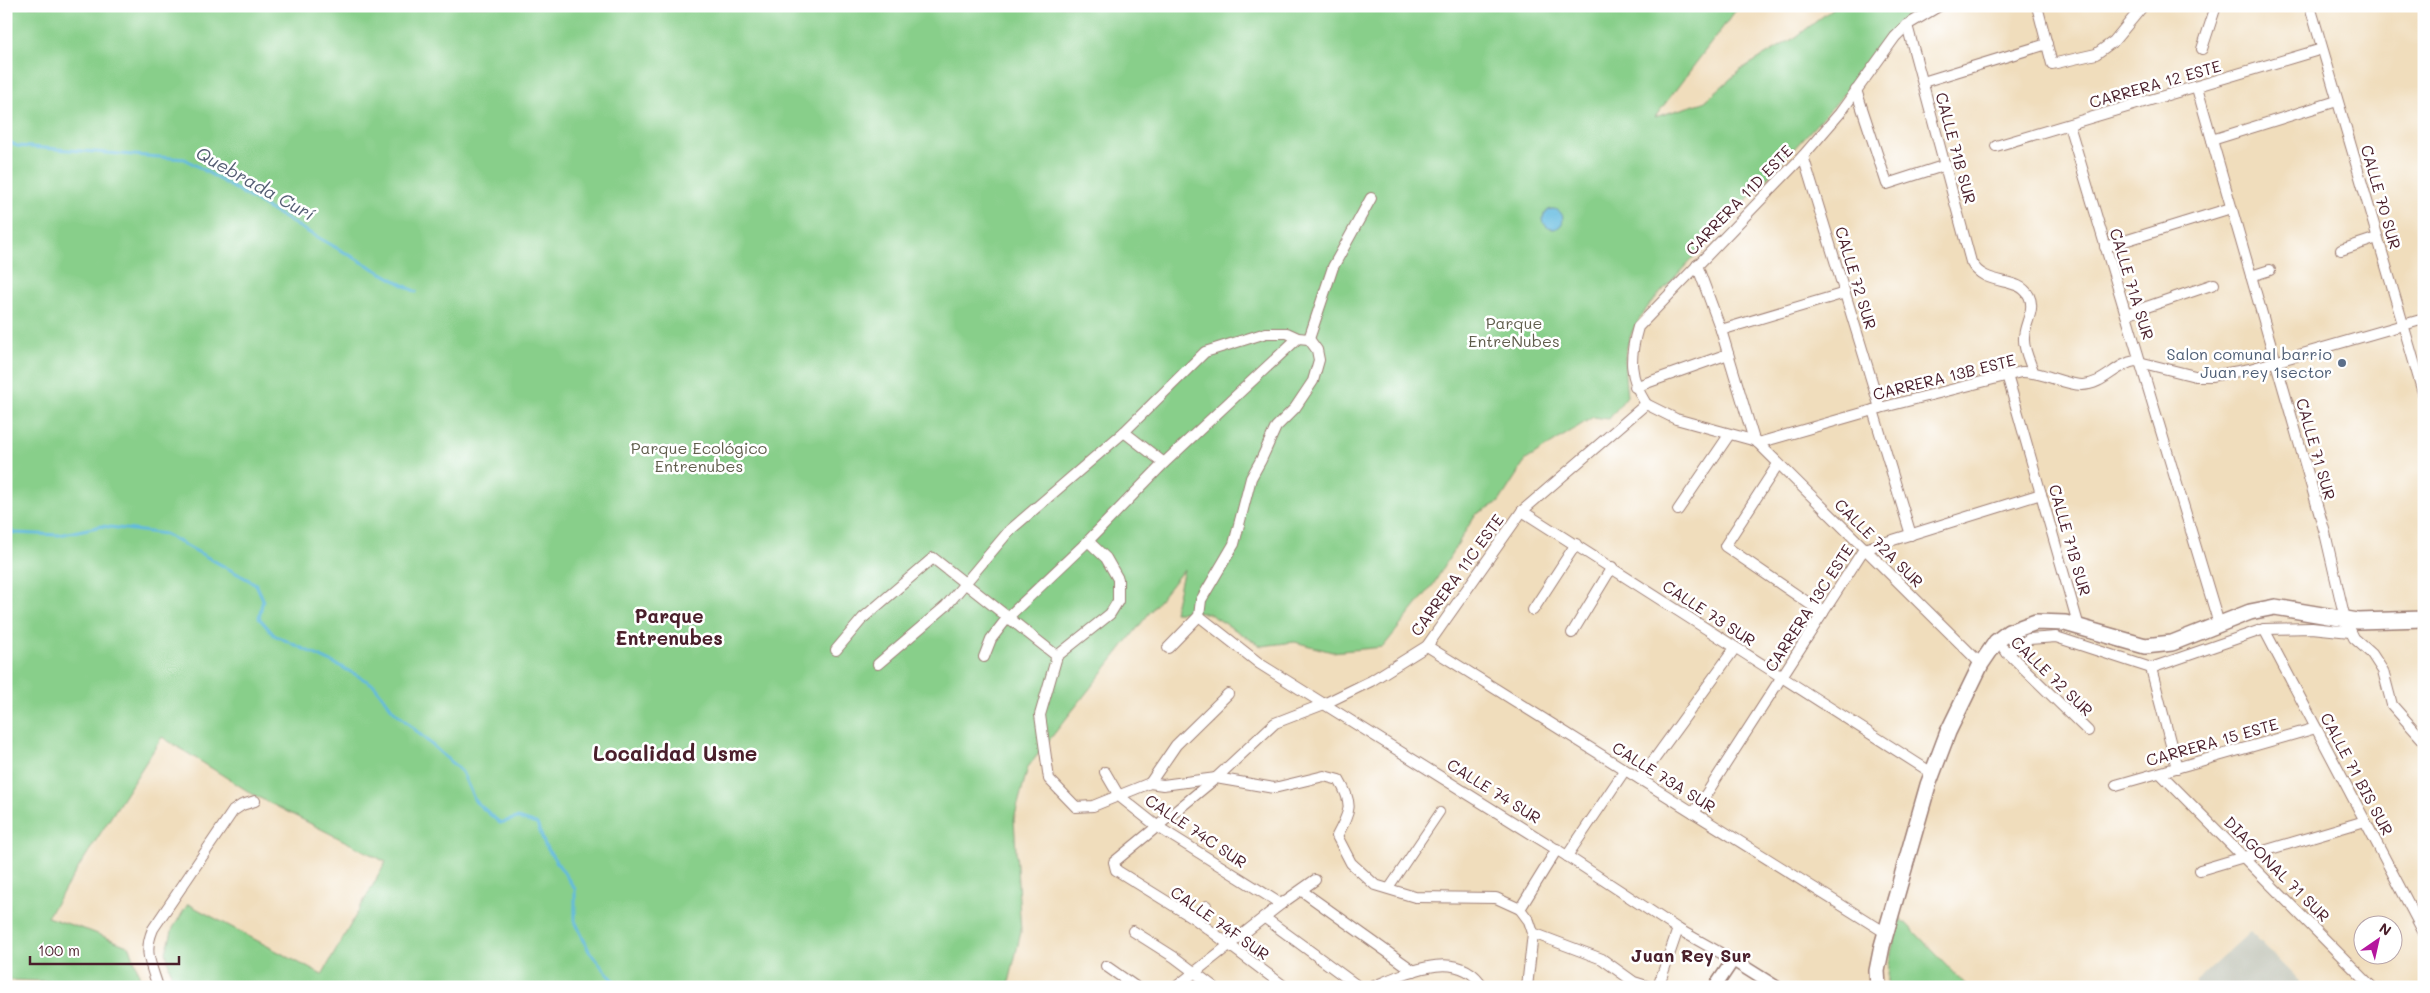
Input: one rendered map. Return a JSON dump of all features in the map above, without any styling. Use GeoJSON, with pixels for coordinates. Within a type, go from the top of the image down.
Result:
{"type":"FeatureCollection","features":[{"type":"Feature","properties":{"kind":"main road"},"geometry":{"type":"LineString","coordinates":[[1878,987],[1879,958],[1932,773],[1981,664],[1996,642],[2015,629],[2036,622],[2052,622],[2079,627],[2145,646],[2172,643],[2256,610],[2274,607],[2347,625],[2424,619]]}},
{"type":"Feature","properties":{"kind":"street","name":"CARRERA 11D ESTE"},"geometry":{"type":"LineString","coordinates":[[1646,404],[1636,387],[1631,373],[1634,342],[1638,327],[1803,156],[1840,113],[1907,25],[1939,6]]}},
{"type":"Feature","properties":{"kind":"street"},"geometry":{"type":"LineString","coordinates":[[2037,6],[2052,64],[2096,54],[2114,40],[2142,6]]}},
{"type":"Feature","properties":{"kind":"street"},"geometry":{"type":"LineString","coordinates":[[2202,49],[2216,6]]}},
{"type":"Feature","properties":{"kind":"street","name":"CALLE 70 SUR"},"geometry":{"type":"LineString","coordinates":[[2310,6],[2424,396]]}},
{"type":"Feature","properties":{"kind":"street","name":"CALLE 71B SUR"},"geometry":{"type":"LineString","coordinates":[[1907,25],[1971,262],[1982,276],[2013,284],[2029,296],[2030,310],[2024,338],[2033,371]]}},
{"type":"Feature","properties":{"kind":"street"},"geometry":{"type":"LineString","coordinates":[[1923,82],[2047,44]]}},
{"type":"Feature","properties":{"kind":"street","name":"CARRERA 12 ESTE"},"geometry":{"type":"LineString","coordinates":[[1996,146],[2197,88],[2322,49]]}},
{"type":"Feature","properties":{"kind":"street","name":"CALLE 71 SUR"},"geometry":{"type":"LineString","coordinates":[[2197,88],[2325,533],[2347,625],[2378,662],[2383,671],[2392,706],[2424,741]]}},
{"type":"Feature","properties":{"kind":"street"},"geometry":{"type":"LineString","coordinates":[[1856,90],[1887,184],[1946,165]]}},
{"type":"Feature","properties":{"kind":"street"},"geometry":{"type":"LineString","coordinates":[[2212,140],[2337,101]]}},
{"type":"Feature","properties":{"kind":"street","name":"CALLE 71A SUR"},"geometry":{"type":"LineString","coordinates":[[2069,124],[2219,624]]}},
{"type":"Feature","properties":{"kind":"street","name":"CALLE 72 SUR"},"geometry":{"type":"LineString","coordinates":[[1803,156],[1845,293],[1911,535]]}},
{"type":"Feature","properties":{"kind":"street"},"geometry":{"type":"LineString","coordinates":[[1309,339],[1333,267],[1371,198]]}},
{"type":"Feature","properties":{"kind":"street"},"geometry":{"type":"LineString","coordinates":[[2106,247],[2231,208]]}},
{"type":"Feature","properties":{"kind":"street"},"geometry":{"type":"LineString","coordinates":[[2341,250],[2378,238]]}},
{"type":"Feature","properties":{"kind":"street","name":"CALLE 72A SUR"},"geometry":{"type":"LineString","coordinates":[[1696,265],[1721,330],[1756,442],[1981,664]]}},
{"type":"Feature","properties":{"kind":"street"},"geometry":{"type":"LineString","coordinates":[[2251,276],[2270,270]]}},
{"type":"Feature","properties":{"kind":"street"},"geometry":{"type":"LineString","coordinates":[[2126,314],[2214,284]]}},
{"type":"Feature","properties":{"kind":"street"},"geometry":{"type":"LineString","coordinates":[[1721,330],[1845,293]]}},
{"type":"Feature","properties":{"kind":"street"},"geometry":{"type":"LineString","coordinates":[[2140,361],[2195,376],[2210,376],[2250,369],[2424,320]]}},
{"type":"Feature","properties":{"kind":"street"},"geometry":{"type":"LineString","coordinates":[[878,664],[946,606],[1009,531],[1124,432],[1205,352],[1266,333],[1287,333],[1298,338],[1309,339],[1317,350],[1319,360],[1312,380],[1295,408],[1276,427],[1251,478],[1234,544],[1201,600],[1199,616],[1168,648]]}},
{"type":"Feature","properties":{"kind":"street"},"geometry":{"type":"LineString","coordinates":[[984,657],[990,639],[1008,617],[1088,541],[1164,463],[1298,338]]}},
{"type":"Feature","properties":{"kind":"street"},"geometry":{"type":"LineString","coordinates":[[1636,387],[1728,354]]}},
{"type":"Feature","properties":{"kind":"street","name":"CARRERA 13B ESTE"},"geometry":{"type":"LineString","coordinates":[[1756,442],[2008,374],[2033,371],[2081,385],[2098,380],[2128,362],[2140,361]]}},
{"type":"Feature","properties":{"kind":"street","name":"CALLE 71B SUR"},"geometry":{"type":"LineString","coordinates":[[2008,374],[2079,627]]}},
{"type":"Feature","properties":{"kind":"street"},"geometry":{"type":"LineString","coordinates":[[1646,404],[1676,419],[1756,442]]}},
{"type":"Feature","properties":{"kind":"street","name":"CARRERA 11C ESTE"},"geometry":{"type":"LineString","coordinates":[[1114,866],[1114,862],[1122,853],[1158,827],[1216,778],[1275,723],[1324,704],[1371,681],[1427,646],[1522,510],[1646,404]]}},
{"type":"Feature","properties":{"kind":"street"},"geometry":{"type":"LineString","coordinates":[[1124,432],[1164,463]]}},
{"type":"Feature","properties":{"kind":"street"},"geometry":{"type":"LineString","coordinates":[[1678,510],[1729,435]]}},
{"type":"Feature","properties":{"kind":"street"},"geometry":{"type":"LineString","coordinates":[[1778,464],[1725,544],[1728,550],[1823,613]]}},
{"type":"Feature","properties":{"kind":"street","name":"CARRERA 13C ESTE"},"geometry":{"type":"LineString","coordinates":[[1694,813],[1864,549],[2041,494]]}},
{"type":"Feature","properties":{"kind":"street","name":"CALLE 73 SUR"},"geometry":{"type":"LineString","coordinates":[[1522,510],[1932,773]]}},
{"type":"Feature","properties":{"kind":"street"},"geometry":{"type":"LineString","coordinates":[[1088,541],[1106,558],[1118,579],[1118,601],[1110,614],[1057,656],[1040,715],[1049,779],[1076,807],[1093,806],[1150,783],[1163,785],[1216,778],[1274,788],[1324,776],[1339,780],[1349,796],[1349,813],[1338,836],[1351,863],[1375,885],[1414,897],[1496,898],[1520,909],[1529,921],[1533,933],[1527,987]]}},
{"type":"Feature","properties":{"kind":"street"},"geometry":{"type":"LineString","coordinates":[[1533,610],[1576,544]]}},
{"type":"Feature","properties":{"kind":"street"},"geometry":{"type":"LineString","coordinates":[[836,650],[863,618],[933,558],[966,582],[1057,656]]}},
{"type":"Feature","properties":{"kind":"street"},"geometry":{"type":"LineString","coordinates":[[1572,632],[1612,567]]}},
{"type":"Feature","properties":{"kind":"street","name":"CALLE 74 SUR"},"geometry":{"type":"LineString","coordinates":[[1199,616],[1260,664],[1557,849],[1678,929],[1776,987]]}},
{"type":"Feature","properties":{"kind":"street"},"geometry":{"type":"LineString","coordinates":[[2007,653],[2029,639],[2056,637],[2151,668],[2264,629],[2347,625]]}},
{"type":"Feature","properties":{"kind":"street","name":"CALLE 71 BIS SUR"},"geometry":{"type":"LineString","coordinates":[[2264,629],[2424,933]]}},
{"type":"Feature","properties":{"kind":"street","name":"CALLE 72 SUR"},"geometry":{"type":"LineString","coordinates":[[1996,642],[2088,731]]}},
{"type":"Feature","properties":{"kind":"street","name":"CALLE 73A SUR"},"geometry":{"type":"LineString","coordinates":[[1427,646],[1886,933]]}},
{"type":"Feature","properties":{"kind":"street"},"geometry":{"type":"LineString","coordinates":[[1640,779],[1735,648]]}},
{"type":"Feature","properties":{"kind":"street"},"geometry":{"type":"LineString","coordinates":[[2151,668],[2177,768]]}},
{"type":"Feature","properties":{"kind":"street"},"geometry":{"type":"LineString","coordinates":[[1150,783],[1180,740],[1228,694]]}},
{"type":"Feature","properties":{"kind":"street","name":"CARRERA 15 ESTE"},"geometry":{"type":"LineString","coordinates":[[2116,785],[2316,728]]}},
{"type":"Feature","properties":{"kind":"street"},"geometry":{"type":"LineString","coordinates":[[1567,856],[1625,770]]}},
{"type":"Feature","properties":{"kind":"street","name":"CALLE 74C SUR"},"geometry":{"type":"LineString","coordinates":[[1105,772],[1119,796],[1158,827],[1281,904]]}},
{"type":"Feature","properties":{"kind":"street","name":"DIAGONAL 71 SUR"},"geometry":{"type":"LineString","coordinates":[[2160,773],[2372,987]]}},
{"type":"Feature","properties":{"kind":"street"},"geometry":{"type":"LineString","coordinates":[[158,987],[147,954],[147,943],[153,929],[233,811],[242,805],[254,801]]}},
{"type":"Feature","properties":{"kind":"street"},"geometry":{"type":"LineString","coordinates":[[1388,889],[1440,812]]}},
{"type":"Feature","properties":{"kind":"street"},"geometry":{"type":"LineString","coordinates":[[2200,870],[2365,821]]}},
{"type":"Feature","properties":{"kind":"street"},"geometry":{"type":"LineString","coordinates":[[1520,909],[1557,849]]}},
{"type":"Feature","properties":{"kind":"street","name":"CALLE 74F SUR"},"geometry":{"type":"LineString","coordinates":[[1114,866],[1116,870],[1143,889],[1195,920],[1285,987]]}},
{"type":"Feature","properties":{"kind":"street"},"geometry":{"type":"LineString","coordinates":[[1176,987],[1281,904],[1315,880]]}},
{"type":"Feature","properties":{"kind":"street"},"geometry":{"type":"LineString","coordinates":[[1302,891],[1414,971]]}},
{"type":"Feature","properties":{"kind":"street"},"geometry":{"type":"LineString","coordinates":[[1195,920],[1206,905]]}},
{"type":"Feature","properties":{"kind":"street"},"geometry":{"type":"LineString","coordinates":[[1265,918],[1359,987]]}},
{"type":"Feature","properties":{"kind":"street"},"geometry":{"type":"LineString","coordinates":[[1658,987],[1678,929]]}},
{"type":"Feature","properties":{"kind":"street"},"geometry":{"type":"LineString","coordinates":[[1133,931],[1194,971],[1214,987]]}},
{"type":"Feature","properties":{"kind":"street"},"geometry":{"type":"LineString","coordinates":[[1533,933],[1602,959],[1634,982],[1650,987]]}},
{"type":"Feature","properties":{"kind":"street"},"geometry":{"type":"LineString","coordinates":[[1715,987],[1733,960]]}},
{"type":"Feature","properties":{"kind":"street"},"geometry":{"type":"LineString","coordinates":[[1375,986],[1437,964],[1462,967],[1474,973],[1480,985]]}},
{"type":"Feature","properties":{"kind":"street"},"geometry":{"type":"LineString","coordinates":[[1106,966],[1136,987]]}},
{"type":"Feature","properties":{"kind":"shaded area"},"geometry":{"type":"Polygon","coordinates":[[[2250,932],[2299,981],[2297,987],[2195,987],[2195,982],[2250,932]]]}},
{"type":"Feature","properties":{"kind":"green space","name":"Parque Ecológico Entrenubes"},"geometry":{"type":"Polygon","coordinates":[[[6,6],[1739,6],[1655,117],[1704,102],[1743,68],[1796,37],[1836,6],[1928,6],[1900,25],[1852,86],[1650,304],[1635,327],[1627,347],[1625,368],[1627,396],[1609,419],[1593,417],[1526,460],[1499,502],[1475,515],[1433,585],[1383,647],[1332,652],[1295,642],[1261,646],[1208,613],[1174,612],[1184,569],[1028,767],[1014,819],[1021,932],[1008,987],[174,987],[166,952],[173,928],[188,904],[322,975],[386,862],[254,795],[162,737],[47,917],[130,947],[143,987],[100,987],[96,983],[11,980],[6,985],[6,6]]]}},
{"type":"Feature","properties":{"kind":"green space"},"geometry":{"type":"Polygon","coordinates":[[[1901,918],[1968,987],[1888,987],[1888,969],[1891,952],[1901,918]]]}},
{"type":"Feature","properties":{"kind":"water"},"geometry":{"type":"Polygon","coordinates":[[[1549,209],[1557,209],[1563,215],[1563,223],[1557,229],[1549,229],[1543,223],[1543,215],[1549,209]]]}},
{"type":"Feature","properties":{"kind":"waterway","name":"Quebrada Curí"},"geometry":{"type":"LineString","coordinates":[[6,140],[17,146],[185,159],[308,232],[416,292]]}},
{"type":"Feature","properties":{"kind":"waterway"},"geometry":{"type":"LineString","coordinates":[[6,525],[14,533],[59,535],[102,526],[165,534],[256,584],[263,599],[259,618],[274,635],[342,667],[374,685],[393,710],[462,772],[475,801],[500,823],[517,818],[537,824],[545,845],[575,889],[575,921],[589,951],[619,987]]}},
{"type":"Feature","properties":{"kind":"place","name":"Salon comunal barrio Juan rey 1sector"},"geometry":{"type":"Point","coordinates":[2342,363]}},
{"type":"Feature","properties":{"kind":"district","name":"Parque Entrenubes"},"geometry":{"type":"Point","coordinates":[669,627]}},
{"type":"Feature","properties":{"kind":"district","name":"Localidad Usme"},"geometry":{"type":"Point","coordinates":[675,754]}},
{"type":"Feature","properties":{"kind":"district","name":"Juan Rey Sur"},"geometry":{"type":"Point","coordinates":[1691,956]}},
{"type":"Feature","properties":{"kind":"park label","name":"Parque EntreNubes"},"geometry":{"type":"Point","coordinates":[1514,332]}}]}
